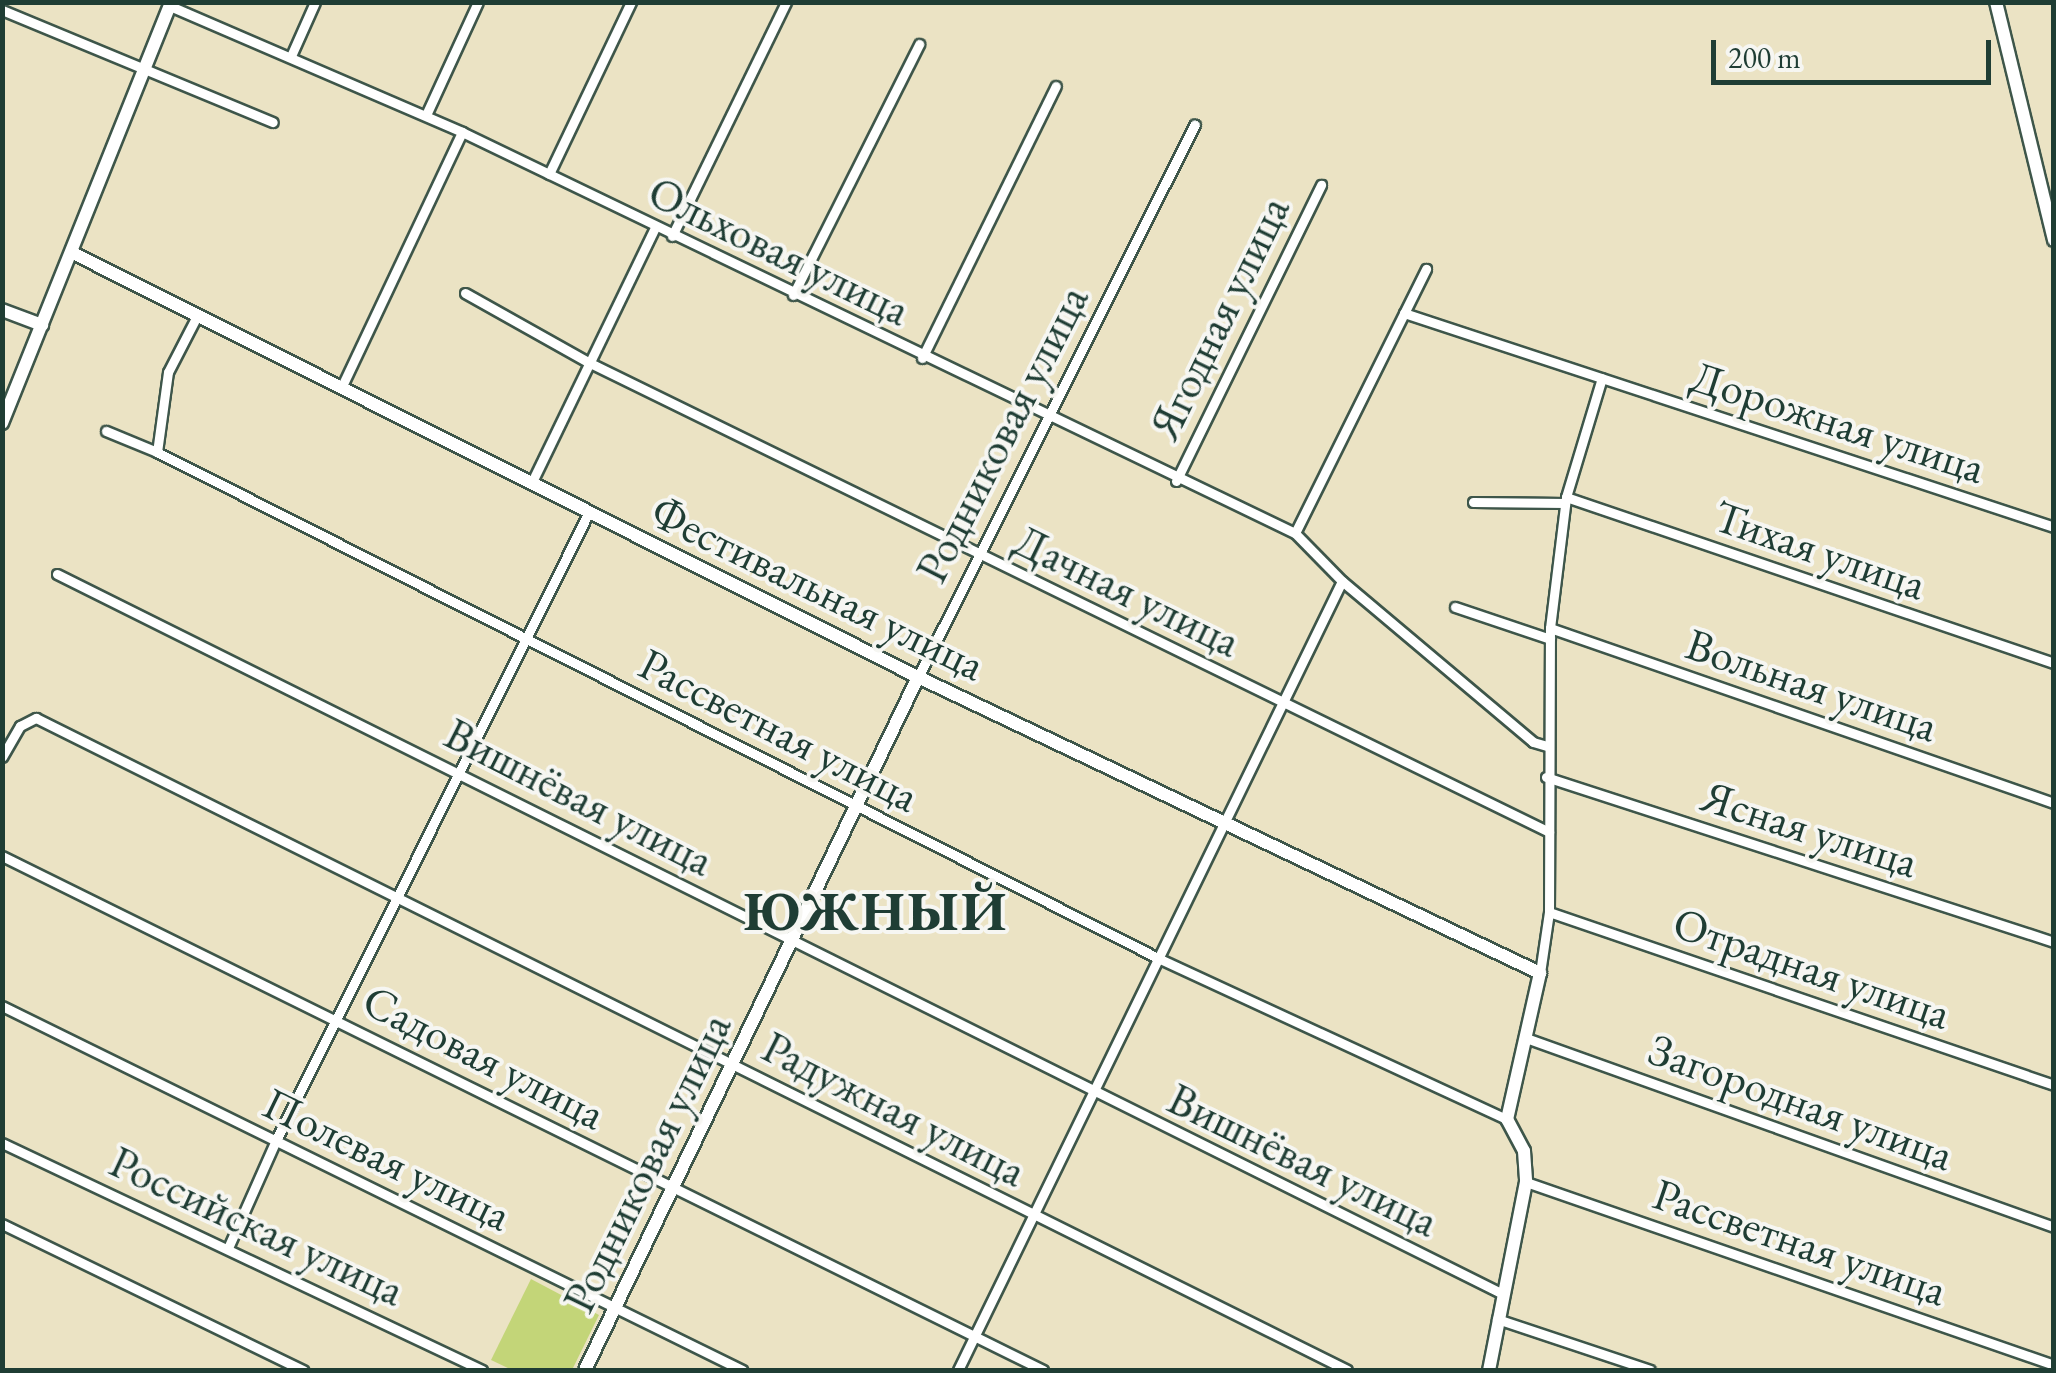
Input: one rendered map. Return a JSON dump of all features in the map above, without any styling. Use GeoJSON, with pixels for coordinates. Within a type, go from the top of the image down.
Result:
{"type":"FeatureCollection","features":[{"type":"Feature","properties":{"kind":"street"},"geometry":{"type":"LineString","coordinates":[[291,56],[315,2]]}},
{"type":"Feature","properties":{"kind":"street"},"geometry":{"type":"LineString","coordinates":[[426,115],[478,2]]}},
{"type":"Feature","properties":{"kind":"street"},"geometry":{"type":"LineString","coordinates":[[549,174],[631,2]]}},
{"type":"Feature","properties":{"kind":"street"},"geometry":{"type":"LineString","coordinates":[[672,236],[786,2]]}},
{"type":"Feature","properties":{"kind":"street"},"geometry":{"type":"LineString","coordinates":[[1996,2],[2054,240]]}},
{"type":"Feature","properties":{"kind":"street"},"geometry":{"type":"LineString","coordinates":[[2,423],[170,4]]}},
{"type":"Feature","properties":{"kind":"street","name":"Ольховая улица"},"geometry":{"type":"LineString","coordinates":[[170,4],[426,115],[1176,481],[1295,534],[1342,581],[1533,742],[1547,746]]}},
{"type":"Feature","properties":{"kind":"street"},"geometry":{"type":"LineString","coordinates":[[2,10],[273,122]]}},
{"type":"Feature","properties":{"kind":"street"},"geometry":{"type":"LineString","coordinates":[[793,296],[919,44]]}},
{"type":"Feature","properties":{"kind":"street"},"geometry":{"type":"LineString","coordinates":[[922,358],[1056,86]]}},
{"type":"Feature","properties":{"kind":"street","name":"Родниковая улица"},"geometry":{"type":"LineString","coordinates":[[585,1370],[860,807],[918,677],[1052,420],[1195,124]]}},
{"type":"Feature","properties":{"kind":"street"},"geometry":{"type":"LineString","coordinates":[[342,386],[462,132]]}},
{"type":"Feature","properties":{"kind":"street","name":"Ягодная улица"},"geometry":{"type":"LineString","coordinates":[[1176,481],[1321,185]]}},
{"type":"Feature","properties":{"kind":"street"},"geometry":{"type":"LineString","coordinates":[[531,484],[654,227]]}},
{"type":"Feature","properties":{"kind":"street","name":"Фестивальная улица"},"geometry":{"type":"LineString","coordinates":[[71,252],[918,677],[1540,973]]}},
{"type":"Feature","properties":{"kind":"street"},"geometry":{"type":"LineString","coordinates":[[1295,534],[1426,269]]}},
{"type":"Feature","properties":{"kind":"street","name":"Дачная улица"},"geometry":{"type":"LineString","coordinates":[[464,293],[588,362],[1284,706],[1549,832]]}},
{"type":"Feature","properties":{"kind":"street"},"geometry":{"type":"LineString","coordinates":[[2,310],[42,326]]}},
{"type":"Feature","properties":{"kind":"street","name":"Дорожная улица"},"geometry":{"type":"LineString","coordinates":[[1404,313],[2054,528]]}},
{"type":"Feature","properties":{"kind":"street"},"geometry":{"type":"LineString","coordinates":[[158,452],[168,372],[198,314]]}},
{"type":"Feature","properties":{"kind":"street"},"geometry":{"type":"LineString","coordinates":[[1490,1370],[1501,1293],[1526,1182],[1524,1151],[1507,1119],[1540,973],[1549,912],[1546,777],[1550,634],[1565,500],[1602,378]]}},
{"type":"Feature","properties":{"kind":"street","name":"Рассветная улица"},"geometry":{"type":"LineString","coordinates":[[106,431],[158,452],[1160,959],[1507,1119]]}},
{"type":"Feature","properties":{"kind":"street","name":"Тихая улица"},"geometry":{"type":"LineString","coordinates":[[1473,502],[1565,500],[2054,662]]}},
{"type":"Feature","properties":{"kind":"street"},"geometry":{"type":"LineString","coordinates":[[228,1248],[276,1140],[462,774],[588,514]]}},
{"type":"Feature","properties":{"kind":"street","name":"Вишнёвая улица"},"geometry":{"type":"LineString","coordinates":[[57,574],[1501,1293]]}},
{"type":"Feature","properties":{"kind":"street"},"geometry":{"type":"LineString","coordinates":[[958,1370],[1229,823],[1342,581]]}},
{"type":"Feature","properties":{"kind":"street","name":"Вольная улица"},"geometry":{"type":"LineString","coordinates":[[1455,607],[1550,634],[2054,802]]}},
{"type":"Feature","properties":{"kind":"street","name":"Радужная улица"},"geometry":{"type":"LineString","coordinates":[[3,756],[20,726],[36,718],[1347,1370]]}},
{"type":"Feature","properties":{"kind":"street","name":"Ясная улица"},"geometry":{"type":"LineString","coordinates":[[1546,777],[2054,942]]}},
{"type":"Feature","properties":{"kind":"street","name":"Садовая улица"},"geometry":{"type":"LineString","coordinates":[[2,856],[1042,1370]]}},
{"type":"Feature","properties":{"kind":"street","name":"Отрадная улица"},"geometry":{"type":"LineString","coordinates":[[1549,912],[2054,1084]]}},
{"type":"Feature","properties":{"kind":"street","name":"Полевая улица"},"geometry":{"type":"LineString","coordinates":[[2,1006],[742,1370]]}},
{"type":"Feature","properties":{"kind":"street","name":"Загородная улица"},"geometry":{"type":"LineString","coordinates":[[1526,1038],[2054,1227]]}},
{"type":"Feature","properties":{"kind":"street","name":"Российская улица"},"geometry":{"type":"LineString","coordinates":[[2,1143],[482,1370]]}},
{"type":"Feature","properties":{"kind":"street","name":"Рассветная улица"},"geometry":{"type":"LineString","coordinates":[[1526,1182],[2054,1364]]}},
{"type":"Feature","properties":{"kind":"street"},"geometry":{"type":"LineString","coordinates":[[2,1224],[304,1370]]}},
{"type":"Feature","properties":{"kind":"street"},"geometry":{"type":"LineString","coordinates":[[1497,1320],[1650,1370]]}},
{"type":"Feature","properties":{"kind":"green space"},"geometry":{"type":"Polygon","coordinates":[[[531,1279],[599,1315],[572,1370],[512,1370],[491,1360],[531,1279]]]}},
{"type":"Feature","properties":{"kind":"district","name":"ЮЖНЫЙ"},"geometry":{"type":"Point","coordinates":[876,911]}}]}
